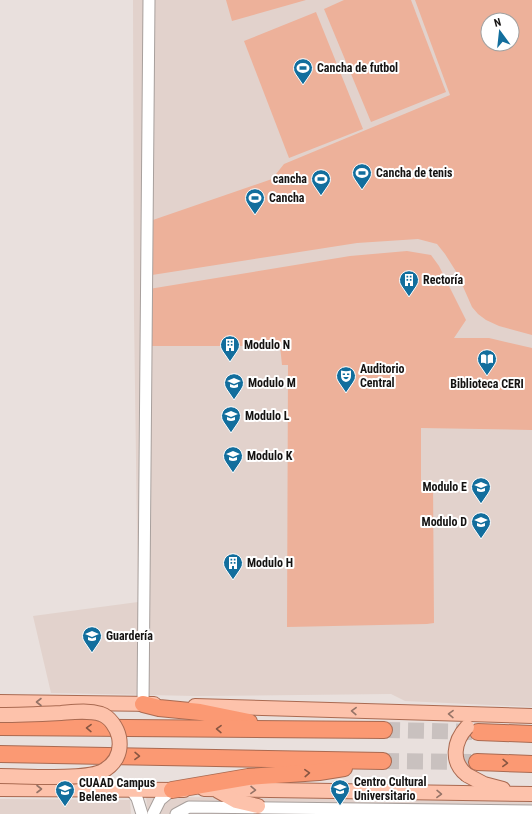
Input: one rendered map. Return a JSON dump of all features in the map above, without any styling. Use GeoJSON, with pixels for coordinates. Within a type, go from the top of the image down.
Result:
{"type":"FeatureCollection","features":[{"type":"Feature","properties":{"kind":"highway"},"geometry":{"type":"LineString","coordinates":[[0,727],[384,730],[352,724],[246,722],[200,712],[159,708],[144,704]]}},
{"type":"Feature","properties":{"kind":"highway"},"geometry":{"type":"LineString","coordinates":[[473,730],[532,734]]}},
{"type":"Feature","properties":{"kind":"highway"},"geometry":{"type":"LineString","coordinates":[[0,754],[383,761],[319,772],[248,777],[172,790]]}},
{"type":"Feature","properties":{"kind":"highway"},"geometry":{"type":"LineString","coordinates":[[477,762],[532,764]]}},
{"type":"Feature","properties":{"kind":"main road"},"geometry":{"type":"LineString","coordinates":[[0,702],[144,704],[532,716]]}},
{"type":"Feature","properties":{"kind":"main road"},"geometry":{"type":"LineString","coordinates":[[0,716],[82,712],[99,713],[115,726],[119,743],[118,754],[115,761],[99,772],[60,776],[0,776]]}},
{"type":"Feature","properties":{"kind":"main road"},"geometry":{"type":"LineString","coordinates":[[495,715],[483,717],[473,730],[457,742],[455,755],[458,764],[467,775],[484,784],[527,794]]}},
{"type":"Feature","properties":{"kind":"main road"},"geometry":{"type":"LineString","coordinates":[[0,789],[216,789],[527,794]]}},
{"type":"Feature","properties":{"kind":"main road"},"geometry":{"type":"LineString","coordinates":[[216,789],[236,801],[258,806]]}},
{"type":"Feature","properties":{"kind":"street"},"geometry":{"type":"LineString","coordinates":[[144,704],[149,0]]}},
{"type":"Feature","properties":{"kind":"street"},"geometry":{"type":"LineString","coordinates":[[131,790],[137,798],[142,814]]}},
{"type":"Feature","properties":{"kind":"street"},"geometry":{"type":"LineString","coordinates":[[153,814],[160,800],[172,790]]}},
{"type":"Feature","properties":{"kind":"street"},"geometry":{"type":"LineString","coordinates":[[176,814],[189,807],[258,806],[532,811]]}},
{"type":"Feature","properties":{"kind":"shaded area"},"geometry":{"type":"Polygon","coordinates":[[[133,0],[532,0],[532,707],[405,701],[391,694],[196,696],[51,693],[33,616],[138,602],[134,316],[133,0]]]}},
{"type":"Feature","properties":{"kind":"shaded area"},"geometry":{"type":"Polygon","coordinates":[[[226,0],[306,0],[232,21],[226,0]]]}},
{"type":"Feature","properties":{"kind":"shaded area","name":"Cancha de futbol"},"geometry":{"type":"Polygon","coordinates":[[[344,0],[411,0],[446,92],[371,122],[324,9],[344,0]]]}},
{"type":"Feature","properties":{"kind":"shaded area"},"geometry":{"type":"Polygon","coordinates":[[[415,0],[532,0],[532,335],[499,326],[486,320],[478,314],[472,307],[457,273],[437,244],[418,239],[357,243],[152,275],[150,221],[272,179],[284,164],[450,95],[415,0]]]}},
{"type":"Feature","properties":{"kind":"shaded area","name":"Cancha de futbol"},"geometry":{"type":"Polygon","coordinates":[[[316,12],[363,129],[289,158],[244,41],[316,12]]]}},
{"type":"Feature","properties":{"kind":"shaded area"},"geometry":{"type":"Polygon","coordinates":[[[407,251],[431,255],[439,266],[466,320],[454,338],[489,338],[532,348],[532,430],[421,428],[421,480],[433,480],[434,623],[287,627],[288,365],[282,365],[280,346],[148,346],[149,289],[350,256],[407,251]]]}},
{"type":"Feature","properties":{"kind":"shaded area","name":"Centro Cultural Universitario"},"geometry":{"type":"Polygon","coordinates":[[[146,797],[532,799],[532,814],[148,814],[146,797]]]}},
{"type":"Feature","properties":{"kind":"shaded area","name":"CUAAD Campus Belenes"},"geometry":{"type":"Polygon","coordinates":[[[0,799],[130,800],[131,814],[0,814],[0,799]]]}},
{"type":"Feature","properties":{"kind":"tunnel"},"geometry":{"type":"LineString","coordinates":[[384,730],[477,732]]}},
{"type":"Feature","properties":{"kind":"tunnel"},"geometry":{"type":"LineString","coordinates":[[383,761],[477,762]]}},
{"type":"Feature","properties":{"kind":"place","name":"Cancha de futbol"},"geometry":{"type":"Point","coordinates":[303,85]}},
{"type":"Feature","properties":{"kind":"place","name":"Cancha de tenis"},"geometry":{"type":"Point","coordinates":[362,190]}},
{"type":"Feature","properties":{"kind":"place","name":"cancha"},"geometry":{"type":"Point","coordinates":[321,196]}},
{"type":"Feature","properties":{"kind":"place","name":"Cancha"},"geometry":{"type":"Point","coordinates":[255,215]}},
{"type":"Feature","properties":{"kind":"place","name":"Rectoría"},"geometry":{"type":"Point","coordinates":[409,297]}},
{"type":"Feature","properties":{"kind":"place","name":"Modulo N"},"geometry":{"type":"Point","coordinates":[230,362]}},
{"type":"Feature","properties":{"kind":"place","name":"Biblioteca CERI"},"geometry":{"type":"Point","coordinates":[487,376]}},
{"type":"Feature","properties":{"kind":"place","name":"Auditorio Central"},"geometry":{"type":"Point","coordinates":[346,393]}},
{"type":"Feature","properties":{"kind":"place","name":"Modulo M"},"geometry":{"type":"Point","coordinates":[234,400]}},
{"type":"Feature","properties":{"kind":"place","name":"Modulo L"},"geometry":{"type":"Point","coordinates":[231,433]}},
{"type":"Feature","properties":{"kind":"place","name":"Modulo K"},"geometry":{"type":"Point","coordinates":[233,473]}},
{"type":"Feature","properties":{"kind":"place","name":"Modulo E"},"geometry":{"type":"Point","coordinates":[481,504]}},
{"type":"Feature","properties":{"kind":"place","name":"Modulo D"},"geometry":{"type":"Point","coordinates":[481,539]}},
{"type":"Feature","properties":{"kind":"place","name":"Modulo H"},"geometry":{"type":"Point","coordinates":[233,580]}},
{"type":"Feature","properties":{"kind":"place","name":"Guardería"},"geometry":{"type":"Point","coordinates":[92,653]}},
{"type":"Feature","properties":{"kind":"place","name":"Centro Cultural Universitario"},"geometry":{"type":"Point","coordinates":[340,806]}},
{"type":"Feature","properties":{"kind":"place","name":"CUAAD Campus Belenes"},"geometry":{"type":"Point","coordinates":[65,807]}}]}
